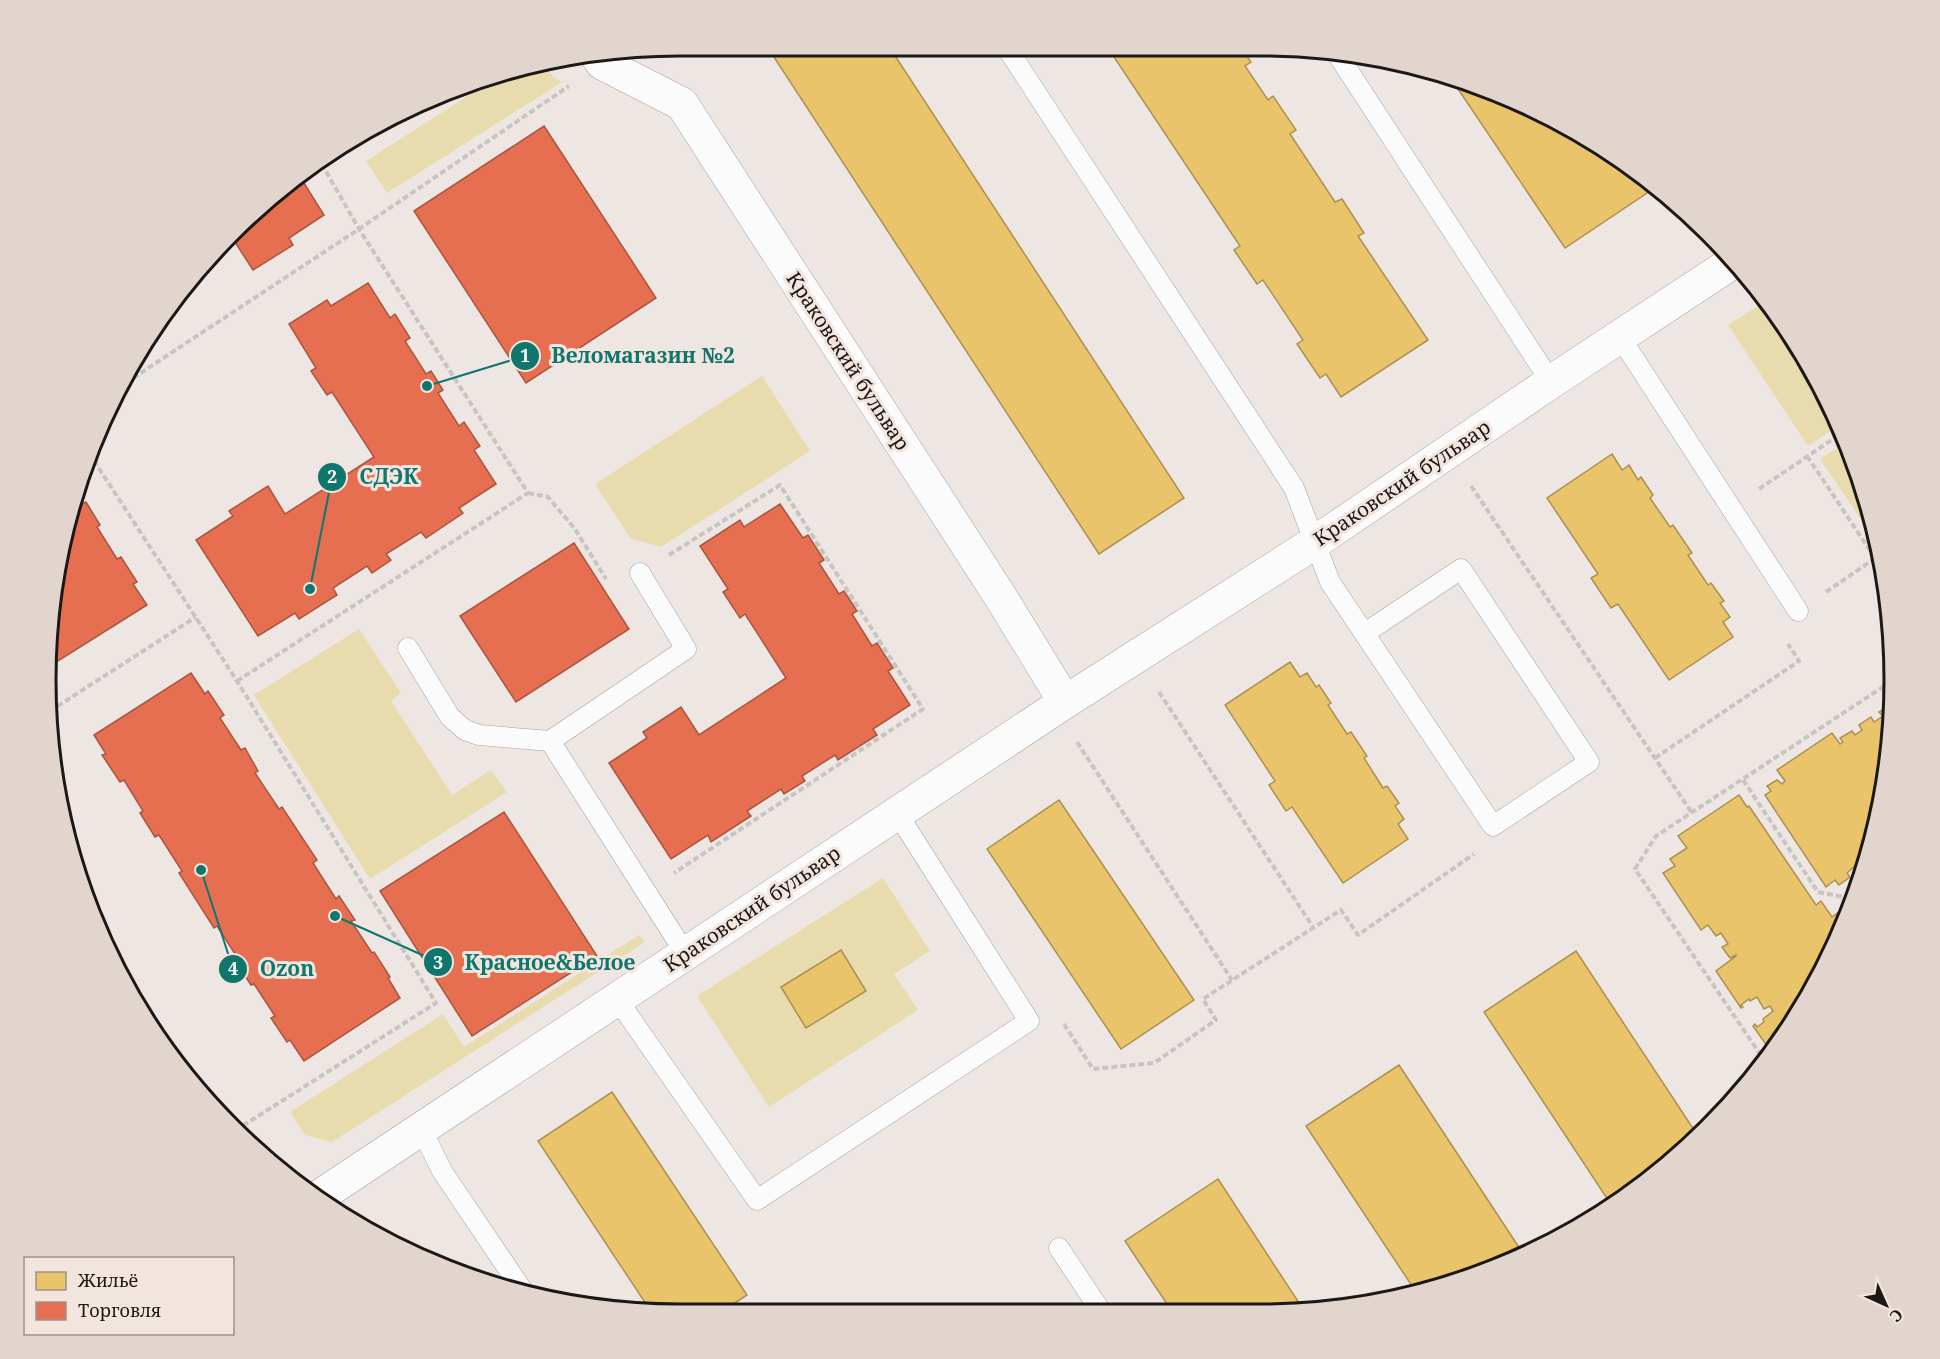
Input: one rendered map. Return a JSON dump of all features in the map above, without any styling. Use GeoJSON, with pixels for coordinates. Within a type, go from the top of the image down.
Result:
{"type":"FeatureCollection","features":[{"type":"Feature","properties":{"kind":"street","name":"Краковский бульвар"},"geometry":{"type":"LineString","coordinates":[[601,61],[682,104],[1000,596],[1065,702]]}},
{"type":"Feature","properties":{"kind":"street","name":"Краковский бульвар"},"geometry":{"type":"LineString","coordinates":[[325,1192],[1065,702],[1314,543],[1728,266]]}},
{"type":"Feature","properties":{"kind":"lane"},"geometry":{"type":"LineString","coordinates":[[1012,56],[1294,488],[1330,582],[1493,826],[1589,762],[1461,568],[1365,633]]}},
{"type":"Feature","properties":{"kind":"lane"},"geometry":{"type":"LineString","coordinates":[[1342,61],[1551,382]]}},
{"type":"Feature","properties":{"kind":"lane"},"geometry":{"type":"LineString","coordinates":[[1620,337],[1798,611]]}},
{"type":"Feature","properties":{"kind":"lane"},"geometry":{"type":"LineString","coordinates":[[408,648],[450,717],[465,730],[479,735],[550,741],[686,650],[640,573]]}},
{"type":"Feature","properties":{"kind":"lane"},"geometry":{"type":"LineString","coordinates":[[550,741],[685,953]]}},
{"type":"Feature","properties":{"kind":"lane"},"geometry":{"type":"LineString","coordinates":[[617,999],[757,1200],[1029,1021],[897,813]]}},
{"type":"Feature","properties":{"kind":"lane"},"geometry":{"type":"LineString","coordinates":[[422,1128],[442,1171],[517,1282]]}},
{"type":"Feature","properties":{"kind":"lane"},"geometry":{"type":"LineString","coordinates":[[1059,1248],[1096,1304]]}},
{"type":"Feature","properties":{"kind":"path"},"geometry":{"type":"LineString","coordinates":[[134,378],[359,228],[599,61]]}},
{"type":"Feature","properties":{"kind":"path"},"geometry":{"type":"LineString","coordinates":[[324,167],[359,228],[528,493]]}},
{"type":"Feature","properties":{"kind":"path"},"geometry":{"type":"LineString","coordinates":[[1730,508],[1835,437]]}},
{"type":"Feature","properties":{"kind":"path"},"geometry":{"type":"LineString","coordinates":[[1807,456],[1870,545]]}},
{"type":"Feature","properties":{"kind":"path"},"geometry":{"type":"LineString","coordinates":[[95,462],[237,681],[436,1003],[244,1125],[246,1129]]}},
{"type":"Feature","properties":{"kind":"path"},"geometry":{"type":"LineString","coordinates":[[237,681],[528,493],[548,497],[575,529],[613,590],[780,485],[923,709],[646,891]]}},
{"type":"Feature","properties":{"kind":"path"},"geometry":{"type":"LineString","coordinates":[[1471,486],[1692,813]]}},
{"type":"Feature","properties":{"kind":"path"},"geometry":{"type":"LineString","coordinates":[[1798,611],[1873,560]]}},
{"type":"Feature","properties":{"kind":"path"},"geometry":{"type":"LineString","coordinates":[[57,707],[196,618]]}},
{"type":"Feature","properties":{"kind":"path"},"geometry":{"type":"LineString","coordinates":[[1655,758],[1799,661],[1782,635]]}},
{"type":"Feature","properties":{"kind":"path"},"geometry":{"type":"LineString","coordinates":[[1760,1054],[1635,869],[1656,836],[1884,686]]}},
{"type":"Feature","properties":{"kind":"path"},"geometry":{"type":"LineString","coordinates":[[1159,692],[1313,927]]}},
{"type":"Feature","properties":{"kind":"path"},"geometry":{"type":"LineString","coordinates":[[1074,738],[1232,980]]}},
{"type":"Feature","properties":{"kind":"path"},"geometry":{"type":"LineString","coordinates":[[1743,780],[1818,892],[1845,897]]}},
{"type":"Feature","properties":{"kind":"path"},"geometry":{"type":"LineString","coordinates":[[1061,1020],[1093,1069],[1154,1063],[1216,1020],[1203,999],[1341,910],[1358,935],[1471,857],[1493,826]]}},
{"type":"Feature","properties":{"kind":"shaded area"},"geometry":{"type":"Polygon","coordinates":[[[548,69],[553,77],[562,82],[387,193],[366,161],[478,89],[548,69]]]}},
{"type":"Feature","properties":{"kind":"shaded area"},"geometry":{"type":"Polygon","coordinates":[[[1760,305],[1801,368],[1832,430],[1808,446],[1728,325],[1760,305]]]}},
{"type":"Feature","properties":{"kind":"shaded area"},"geometry":{"type":"Polygon","coordinates":[[[762,376],[810,451],[661,547],[631,539],[595,484],[762,376]]]}},
{"type":"Feature","properties":{"kind":"shaded area"},"geometry":{"type":"Polygon","coordinates":[[[1839,447],[1865,525],[1820,459],[1839,447]]]}},
{"type":"Feature","properties":{"kind":"shaded area"},"geometry":{"type":"Polygon","coordinates":[[[359,629],[401,693],[391,701],[452,795],[491,770],[507,792],[370,879],[254,695],[359,629]]]}},
{"type":"Feature","properties":{"kind":"shaded area"},"geometry":{"type":"Polygon","coordinates":[[[883,878],[930,951],[894,974],[918,1010],[769,1107],[697,996],[883,878]]]}},
{"type":"Feature","properties":{"kind":"shaded area"},"geometry":{"type":"Polygon","coordinates":[[[639,935],[645,942],[332,1142],[305,1135],[290,1112],[443,1014],[464,1047],[639,935]]]}},
{"type":"Feature","properties":{"kind":"building: Жильё"},"geometry":{"type":"Polygon","coordinates":[[[773,56],[895,56],[1184,498],[1099,554],[773,56]]]}},
{"type":"Feature","properties":{"kind":"building: Жильё"},"geometry":{"type":"Polygon","coordinates":[[[1113,56],[1247,56],[1251,62],[1245,66],[1268,100],[1273,96],[1296,130],[1290,134],[1335,202],[1342,199],[1364,233],[1358,236],[1428,340],[1341,397],[1326,374],[1320,378],[1297,344],[1303,340],[1263,280],[1257,284],[1234,250],[1240,246],[1113,56]]]}},
{"type":"Feature","properties":{"kind":"building: Жильё"},"geometry":{"type":"Polygon","coordinates":[[[1457,88],[1499,103],[1573,139],[1649,192],[1565,248],[1457,88]]]}},
{"type":"Feature","properties":{"kind":"building: Жильё"},"geometry":{"type":"Polygon","coordinates":[[[1612,454],[1622,470],[1629,465],[1638,480],[1641,477],[1653,495],[1650,498],[1670,527],[1673,525],[1692,553],[1688,555],[1708,585],[1711,583],[1724,601],[1720,603],[1730,617],[1723,622],[1733,637],[1669,680],[1618,604],[1611,608],[1591,578],[1598,574],[1547,498],[1612,454]]]}},
{"type":"Feature","properties":{"kind":"building: Жильё"},"geometry":{"type":"Polygon","coordinates":[[[1290,662],[1300,677],[1307,673],[1316,687],[1319,685],[1331,703],[1328,705],[1347,734],[1351,732],[1367,756],[1364,758],[1383,788],[1387,786],[1399,803],[1395,806],[1404,819],[1398,824],[1408,839],[1343,883],[1292,807],[1286,811],[1269,785],[1275,781],[1225,705],[1290,662]]]}},
{"type":"Feature","properties":{"kind":"building: Жильё"},"geometry":{"type":"Polygon","coordinates":[[[1883,709],[1883,720],[1879,761],[1873,801],[1863,841],[1855,868],[1847,873],[1850,877],[1839,885],[1835,880],[1826,887],[1765,795],[1771,791],[1767,786],[1777,780],[1782,784],[1785,781],[1777,770],[1832,733],[1840,744],[1843,742],[1840,738],[1852,731],[1855,735],[1862,730],[1859,725],[1871,717],[1874,722],[1883,716],[1879,712],[1883,709]]]}},
{"type":"Feature","properties":{"kind":"building: Жильё"},"geometry":{"type":"Polygon","coordinates":[[[1739,795],[1747,807],[1749,806],[1816,905],[1821,901],[1832,917],[1839,911],[1801,992],[1766,1045],[1753,1026],[1755,1024],[1757,1027],[1764,1022],[1763,1019],[1773,1011],[1770,1006],[1764,1009],[1757,997],[1750,1001],[1749,999],[1741,1005],[1743,1007],[1741,1008],[1716,971],[1736,955],[1730,958],[1722,947],[1728,944],[1721,933],[1716,936],[1708,925],[1701,930],[1663,873],[1675,866],[1670,859],[1687,848],[1678,836],[1739,795]]]}},
{"type":"Feature","properties":{"kind":"building: Жильё"},"geometry":{"type":"Polygon","coordinates":[[[1059,800],[1194,1000],[1121,1049],[987,849],[1059,800]]]}},
{"type":"Feature","properties":{"kind":"building: Жильё"},"geometry":{"type":"Polygon","coordinates":[[[841,950],[866,991],[806,1028],[781,987],[841,950]]]}},
{"type":"Feature","properties":{"kind":"building: Жильё"},"geometry":{"type":"Polygon","coordinates":[[[1576,951],[1693,1129],[1640,1175],[1607,1198],[1484,1012],[1576,951]]]}},
{"type":"Feature","properties":{"kind":"building: Жильё"},"geometry":{"type":"Polygon","coordinates":[[[1399,1065],[1519,1247],[1461,1270],[1411,1285],[1306,1126],[1399,1065]]]}},
{"type":"Feature","properties":{"kind":"building: Жильё"},"geometry":{"type":"Polygon","coordinates":[[[612,1092],[747,1295],[733,1304],[645,1302],[538,1141],[612,1092]]]}},
{"type":"Feature","properties":{"kind":"building: Жильё"},"geometry":{"type":"Polygon","coordinates":[[[1218,1179],[1299,1302],[1167,1304],[1125,1241],[1218,1179]]]}},
{"type":"Feature","properties":{"kind":"building: Торговля"},"geometry":{"type":"Polygon","coordinates":[[[544,126],[656,298],[526,383],[414,211],[544,126]]]}},
{"type":"Feature","properties":{"kind":"building: Торговля"},"geometry":{"type":"Polygon","coordinates":[[[303,182],[324,215],[289,238],[293,245],[253,270],[235,242],[268,210],[303,182]]]}},
{"type":"Feature","properties":{"kind":"building: Торговля"},"geometry":{"type":"Polygon","coordinates":[[[368,283],[390,318],[395,314],[410,338],[405,341],[426,374],[431,371],[443,390],[438,393],[459,426],[464,422],[480,446],[474,450],[496,484],[459,508],[463,513],[426,538],[421,532],[386,554],[391,560],[372,573],[367,566],[333,588],[337,595],[299,619],[295,613],[258,636],[196,540],[233,516],[229,511],[268,486],[285,514],[374,457],[332,392],[327,395],[311,371],[316,368],[289,324],[327,300],[331,306],[368,283]]]}},
{"type":"Feature","properties":{"kind":"building: Торговля"},"geometry":{"type":"Polygon","coordinates":[[[86,502],[100,525],[97,527],[117,559],[121,557],[137,582],[133,584],[147,605],[56,662],[61,598],[67,558],[82,503],[86,502]]]}},
{"type":"Feature","properties":{"kind":"building: Торговля"},"geometry":{"type":"Polygon","coordinates":[[[780,504],[803,538],[808,535],[824,560],[819,563],[839,594],[844,591],[857,611],[852,614],[872,646],[877,643],[893,668],[888,671],[910,705],[873,729],[877,735],[838,760],[835,755],[802,776],[805,781],[784,794],[781,789],[747,811],[751,816],[711,842],[708,835],[671,859],[609,763],[647,738],[643,732],[681,707],[699,735],[786,678],[745,614],[740,618],[723,592],[728,589],[700,546],[740,520],[744,527],[780,504]]]}},
{"type":"Feature","properties":{"kind":"building: Торговля"},"geometry":{"type":"Polygon","coordinates":[[[574,543],[629,629],[516,702],[460,616],[574,543]]]}},
{"type":"Feature","properties":{"kind":"building: Торговля"},"geometry":{"type":"Polygon","coordinates":[[[191,673],[205,694],[208,691],[224,715],[220,718],[241,750],[245,748],[258,771],[255,773],[279,809],[282,807],[317,860],[313,863],[336,899],[339,896],[355,920],[351,921],[390,977],[388,978],[400,998],[304,1061],[290,1040],[287,1042],[271,1018],[275,1016],[236,962],[239,960],[217,926],[214,928],[179,873],[182,871],[159,835],[155,837],[140,813],[143,811],[124,780],[120,782],[102,755],[106,754],[94,735],[191,673]]]}},
{"type":"Feature","properties":{"kind":"building: Торговля"},"geometry":{"type":"Polygon","coordinates":[[[504,812],[597,956],[472,1036],[380,891],[504,812]]]}},
{"type":"Feature","properties":{"kind":"place","name":"Веломагазин №2"},"geometry":{"type":"Point","coordinates":[427,386]}},
{"type":"Feature","properties":{"kind":"place","name":"СДЭК"},"geometry":{"type":"Point","coordinates":[310,589]}},
{"type":"Feature","properties":{"kind":"place","name":"Ozon"},"geometry":{"type":"Point","coordinates":[201,870]}},
{"type":"Feature","properties":{"kind":"place","name":"Красное&Белое"},"geometry":{"type":"Point","coordinates":[335,916]}}]}
